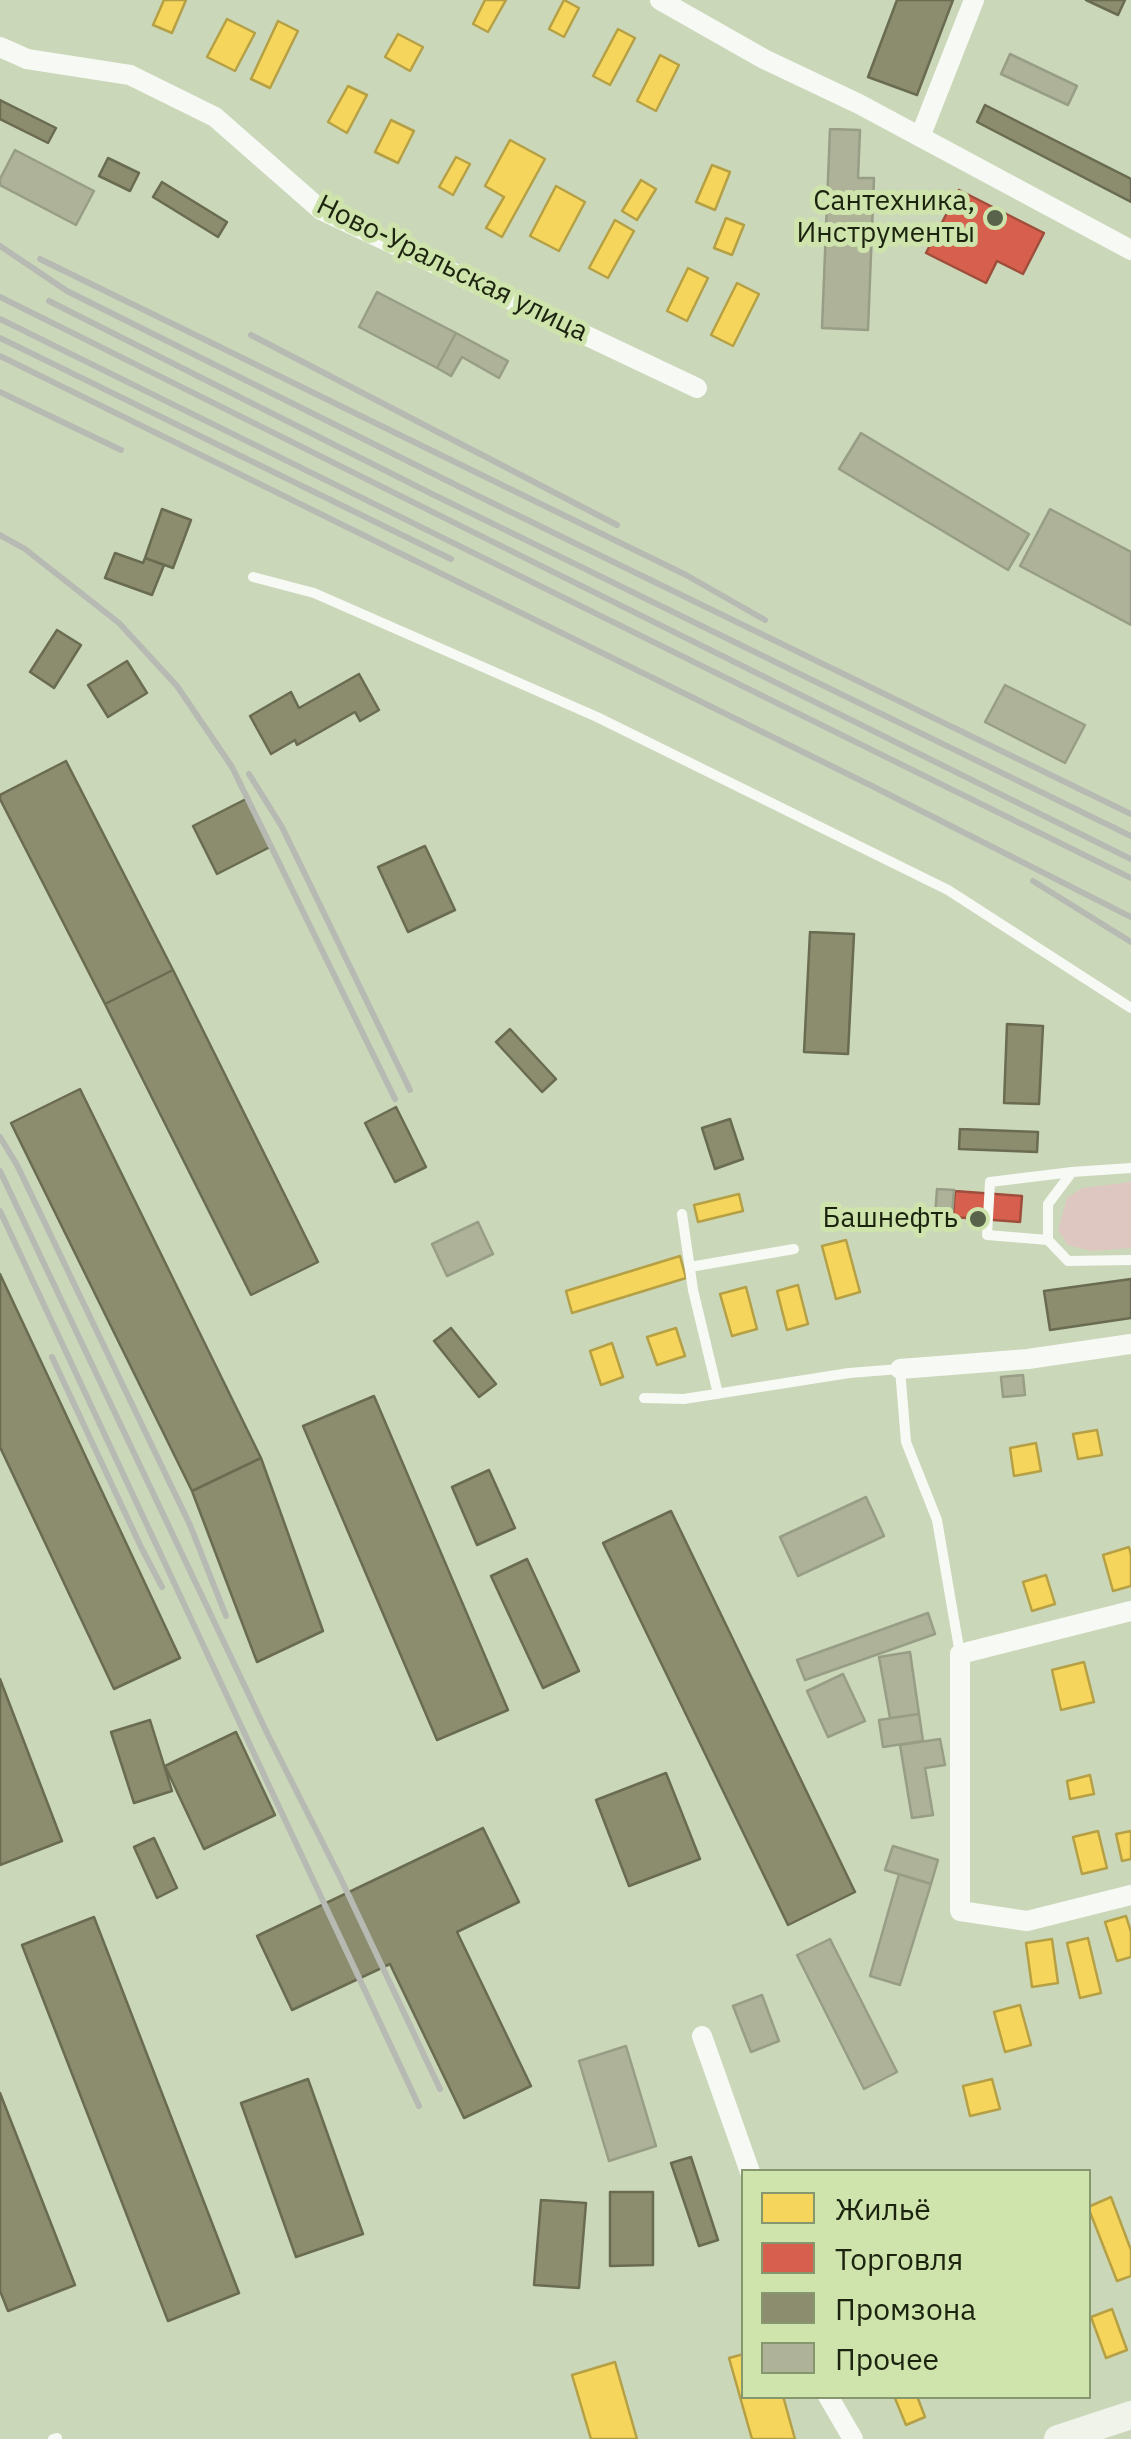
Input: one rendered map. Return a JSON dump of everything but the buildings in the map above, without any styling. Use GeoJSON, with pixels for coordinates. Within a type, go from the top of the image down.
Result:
{"type":"FeatureCollection","features":[{"type":"Feature","properties":{"kind":"main road"},"geometry":{"type":"LineString","coordinates":[[1058,2439],[1131,2415]]}},
{"type":"Feature","properties":{"kind":"street"},"geometry":{"type":"LineString","coordinates":[[660,0],[764,59],[859,104],[1131,250]]}},
{"type":"Feature","properties":{"kind":"street"},"geometry":{"type":"LineString","coordinates":[[920,137],[974,0]]}},
{"type":"Feature","properties":{"kind":"street","name":"Ново-Уральская улица"},"geometry":{"type":"LineString","coordinates":[[0,47],[27,58],[130,76],[147,84],[215,118],[320,210],[697,388]]}},
{"type":"Feature","properties":{"kind":"street"},"geometry":{"type":"LineString","coordinates":[[900,1369],[1028,1359],[1131,1344]]}},
{"type":"Feature","properties":{"kind":"street"},"geometry":{"type":"LineString","coordinates":[[1131,1611],[960,1654],[960,1911],[1027,1922],[1131,1895]]}},
{"type":"Feature","properties":{"kind":"street"},"geometry":{"type":"LineString","coordinates":[[702,2036],[749,2169]]}},
{"type":"Feature","properties":{"kind":"street"},"geometry":{"type":"LineString","coordinates":[[830,2399],[853,2439]]}},
{"type":"Feature","properties":{"kind":"lane"},"geometry":{"type":"LineString","coordinates":[[253,577],[314,593],[597,716],[948,890],[1131,1008]]}},
{"type":"Feature","properties":{"kind":"lane"},"geometry":{"type":"LineString","coordinates":[[1131,1168],[990,1182],[987,1235],[1048,1240],[1068,1261],[1131,1260]]}},
{"type":"Feature","properties":{"kind":"lane"},"geometry":{"type":"LineString","coordinates":[[1048,1240],[1048,1204],[1072,1172]]}},
{"type":"Feature","properties":{"kind":"lane"},"geometry":{"type":"LineString","coordinates":[[682,1214],[692,1290],[718,1394]]}},
{"type":"Feature","properties":{"kind":"lane"},"geometry":{"type":"LineString","coordinates":[[690,1268],[794,1249]]}},
{"type":"Feature","properties":{"kind":"lane"},"geometry":{"type":"LineString","coordinates":[[644,1398],[684,1400],[849,1373],[900,1369],[906,1442],[937,1520],[960,1654]]}},
{"type":"Feature","properties":{"kind":"shaded area"},"geometry":{"type":"Polygon","coordinates":[[[1131,1182],[1131,1248],[1092,1251],[1068,1245],[1058,1230],[1067,1198],[1082,1188],[1131,1182]]]}},
{"type":"Feature","properties":{"kind":"railway"},"geometry":{"type":"LineString","coordinates":[[0,246],[67,291],[1131,814]]}},
{"type":"Feature","properties":{"kind":"railway"},"geometry":{"type":"LineString","coordinates":[[40,259],[686,575],[765,620]]}},
{"type":"Feature","properties":{"kind":"railway"},"geometry":{"type":"LineString","coordinates":[[0,297],[1131,859]]}},
{"type":"Feature","properties":{"kind":"railway"},"geometry":{"type":"LineString","coordinates":[[49,301],[430,493],[1131,836]]}},
{"type":"Feature","properties":{"kind":"railway"},"geometry":{"type":"LineString","coordinates":[[0,319],[1131,878]]}},
{"type":"Feature","properties":{"kind":"railway"},"geometry":{"type":"LineString","coordinates":[[251,335],[617,525]]}},
{"type":"Feature","properties":{"kind":"railway"},"geometry":{"type":"LineString","coordinates":[[0,338],[451,559]]}},
{"type":"Feature","properties":{"kind":"railway"},"geometry":{"type":"LineString","coordinates":[[0,356],[1131,917]]}},
{"type":"Feature","properties":{"kind":"railway"},"geometry":{"type":"LineString","coordinates":[[0,392],[121,450]]}},
{"type":"Feature","properties":{"kind":"railway"},"geometry":{"type":"LineString","coordinates":[[0,535],[25,549],[119,623],[177,686],[232,767],[395,1099]]}},
{"type":"Feature","properties":{"kind":"railway"},"geometry":{"type":"LineString","coordinates":[[249,774],[282,827],[410,1090]]}},
{"type":"Feature","properties":{"kind":"railway"},"geometry":{"type":"LineString","coordinates":[[1033,881],[1131,942]]}},
{"type":"Feature","properties":{"kind":"railway"},"geometry":{"type":"LineString","coordinates":[[0,1137],[190,1525],[226,1616]]}},
{"type":"Feature","properties":{"kind":"railway"},"geometry":{"type":"LineString","coordinates":[[0,1171],[440,2089]]}},
{"type":"Feature","properties":{"kind":"railway"},"geometry":{"type":"LineString","coordinates":[[0,1211],[419,2106]]}},
{"type":"Feature","properties":{"kind":"railway"},"geometry":{"type":"LineString","coordinates":[[52,1357],[162,1587]]}},
{"type":"Feature","properties":{"kind":"place","name":"Сантехника, Инструменты"},"geometry":{"type":"Point","coordinates":[995,218]}},
{"type":"Feature","properties":{"kind":"place","name":"Башнефть"},"geometry":{"type":"Point","coordinates":[978,1219]}}]}
